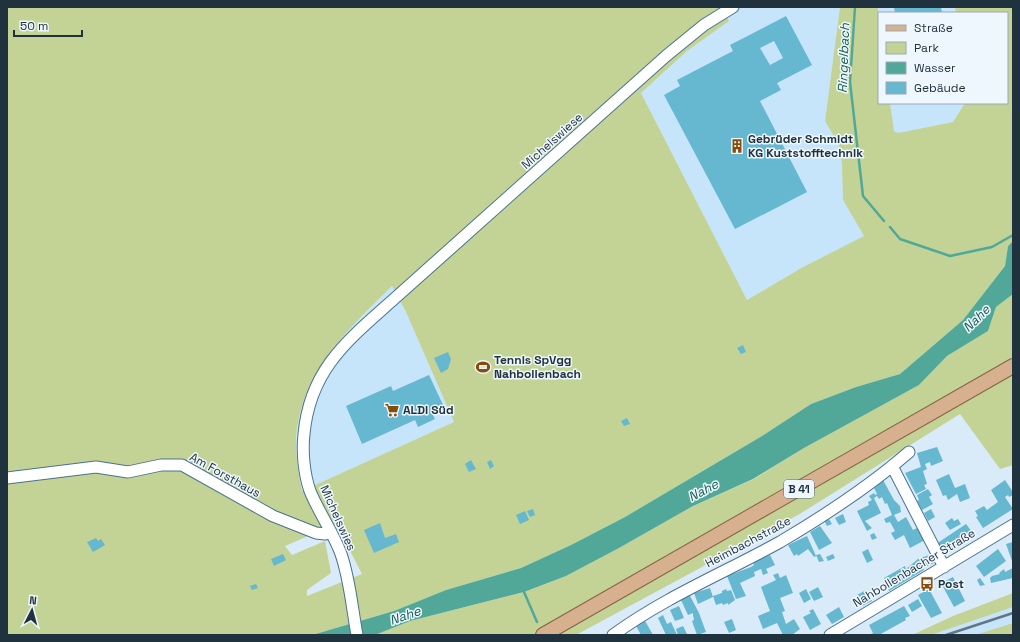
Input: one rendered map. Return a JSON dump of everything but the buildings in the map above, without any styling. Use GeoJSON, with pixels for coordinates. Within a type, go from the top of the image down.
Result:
{"type":"FeatureCollection","features":[{"type":"Feature","properties":{"kind":"main road","name":"B 41"},"geometry":{"type":"LineString","coordinates":[[543,635],[1013,366]]}},
{"type":"Feature","properties":{"kind":"street","name":"Michelswiese"},"geometry":{"type":"LineString","coordinates":[[394,299],[666,56],[704,25],[733,7]]}},
{"type":"Feature","properties":{"kind":"street","name":"Michelswies"},"geometry":{"type":"LineString","coordinates":[[356,635],[350,596],[341,555],[310,490],[307,478],[303,442],[308,406],[322,374],[336,354],[353,336],[394,299]]}},
{"type":"Feature","properties":{"kind":"street","name":"Heimbachstraße"},"geometry":{"type":"LineString","coordinates":[[613,635],[650,610],[791,535],[892,466],[909,452]]}},
{"type":"Feature","properties":{"kind":"street","name":"Am Forsthaus"},"geometry":{"type":"LineString","coordinates":[[7,478],[75,471],[88,467],[128,472],[161,465],[182,465],[273,516],[316,533],[325,534],[331,532]]}},
{"type":"Feature","properties":{"kind":"street"},"geometry":{"type":"LineString","coordinates":[[892,466],[944,567]]}},
{"type":"Feature","properties":{"kind":"street","name":"Nahbollenbacher Straße"},"geometry":{"type":"LineString","coordinates":[[830,635],[944,567],[998,532],[1013,525]]}},
{"type":"Feature","properties":{"kind":"shaded area"},"geometry":{"type":"Polygon","coordinates":[[[722,7],[840,7],[825,121],[839,145],[842,165],[843,200],[864,236],[803,267],[747,300],[641,93],[687,51],[729,21],[722,7]]]}},
{"type":"Feature","properties":{"kind":"shaded area"},"geometry":{"type":"Polygon","coordinates":[[[878,7],[955,7],[956,12],[878,12],[878,7]]]}},
{"type":"Feature","properties":{"kind":"shaded area"},"geometry":{"type":"Polygon","coordinates":[[[890,104],[965,104],[953,122],[898,133],[894,131],[890,104]]]}},
{"type":"Feature","properties":{"kind":"shaded area"},"geometry":{"type":"Polygon","coordinates":[[[392,286],[406,312],[454,422],[302,491],[296,443],[299,419],[306,392],[319,366],[343,335],[392,286]]]}},
{"type":"Feature","properties":{"kind":"shaded area"},"geometry":{"type":"Polygon","coordinates":[[[1013,607],[1013,623],[975,635],[931,635],[1013,607]]]}},
{"type":"Feature","properties":{"kind":"green space"},"geometry":{"type":"Polygon","coordinates":[[[7,7],[722,7],[729,21],[687,51],[641,93],[747,300],[803,267],[864,236],[843,200],[842,165],[839,145],[825,121],[840,7],[878,7],[878,104],[890,104],[894,131],[898,133],[953,122],[964,104],[1008,104],[1008,12],[956,12],[955,7],[1013,7],[1013,241],[1008,246],[1005,266],[963,320],[900,374],[856,387],[811,404],[762,436],[625,517],[571,545],[521,568],[446,590],[394,611],[312,635],[7,635],[7,7]],[[392,286],[343,337],[328,355],[316,374],[306,395],[299,418],[296,443],[297,461],[302,491],[454,422],[406,312],[392,286]],[[336,524],[285,546],[292,555],[325,541],[331,573],[307,590],[307,596],[362,574],[336,524]]]}},
{"type":"Feature","properties":{"kind":"green space"},"geometry":{"type":"Polygon","coordinates":[[[1013,294],[1013,465],[1000,469],[960,414],[798,515],[576,635],[375,635],[410,621],[524,592],[566,576],[693,506],[754,479],[804,448],[919,385],[947,356],[988,331],[996,307],[1013,294]]]}},
{"type":"Feature","properties":{"kind":"green space"},"geometry":{"type":"Polygon","coordinates":[[[1013,593],[1013,607],[931,635],[912,635],[953,616],[1013,593]]]}},
{"type":"Feature","properties":{"kind":"green space"},"geometry":{"type":"Polygon","coordinates":[[[1013,623],[1013,635],[975,635],[1013,623]]]}},
{"type":"Feature","properties":{"kind":"water","name":"Nahe"},"geometry":{"type":"Polygon","coordinates":[[[1013,241],[1013,294],[996,307],[988,331],[947,356],[919,385],[804,448],[753,479],[693,506],[566,576],[524,592],[410,621],[375,635],[312,635],[394,611],[446,590],[521,568],[571,545],[625,517],[762,436],[811,404],[856,387],[900,374],[963,320],[1005,266],[1008,246],[1013,241]]]}},
{"type":"Feature","properties":{"kind":"waterway","name":"Ringelbach"},"geometry":{"type":"LineString","coordinates":[[855,7],[850,82],[863,196],[884,221]]}},
{"type":"Feature","properties":{"kind":"waterway","name":"Ringelbach"},"geometry":{"type":"LineString","coordinates":[[890,227],[900,239],[950,256],[992,247],[1013,235]]}},
{"type":"Feature","properties":{"kind":"waterway"},"geometry":{"type":"LineString","coordinates":[[524,592],[537,622]]}},
{"type":"Feature","properties":{"kind":"railway"},"geometry":{"type":"LineString","coordinates":[[946,635],[1013,613]]}},
{"type":"Feature","properties":{"kind":"place","name":"Gebrüder Schmidt KG Kuststofftechnik"},"geometry":{"type":"Point","coordinates":[737,146]}},
{"type":"Feature","properties":{"kind":"place","name":"Tennis SpVgg Nahbollenbach"},"geometry":{"type":"Point","coordinates":[483,367]}},
{"type":"Feature","properties":{"kind":"place","name":"ALDI Süd"},"geometry":{"type":"Point","coordinates":[392,410]}},
{"type":"Feature","properties":{"kind":"place","name":"Post"},"geometry":{"type":"Point","coordinates":[927,584]}}]}
